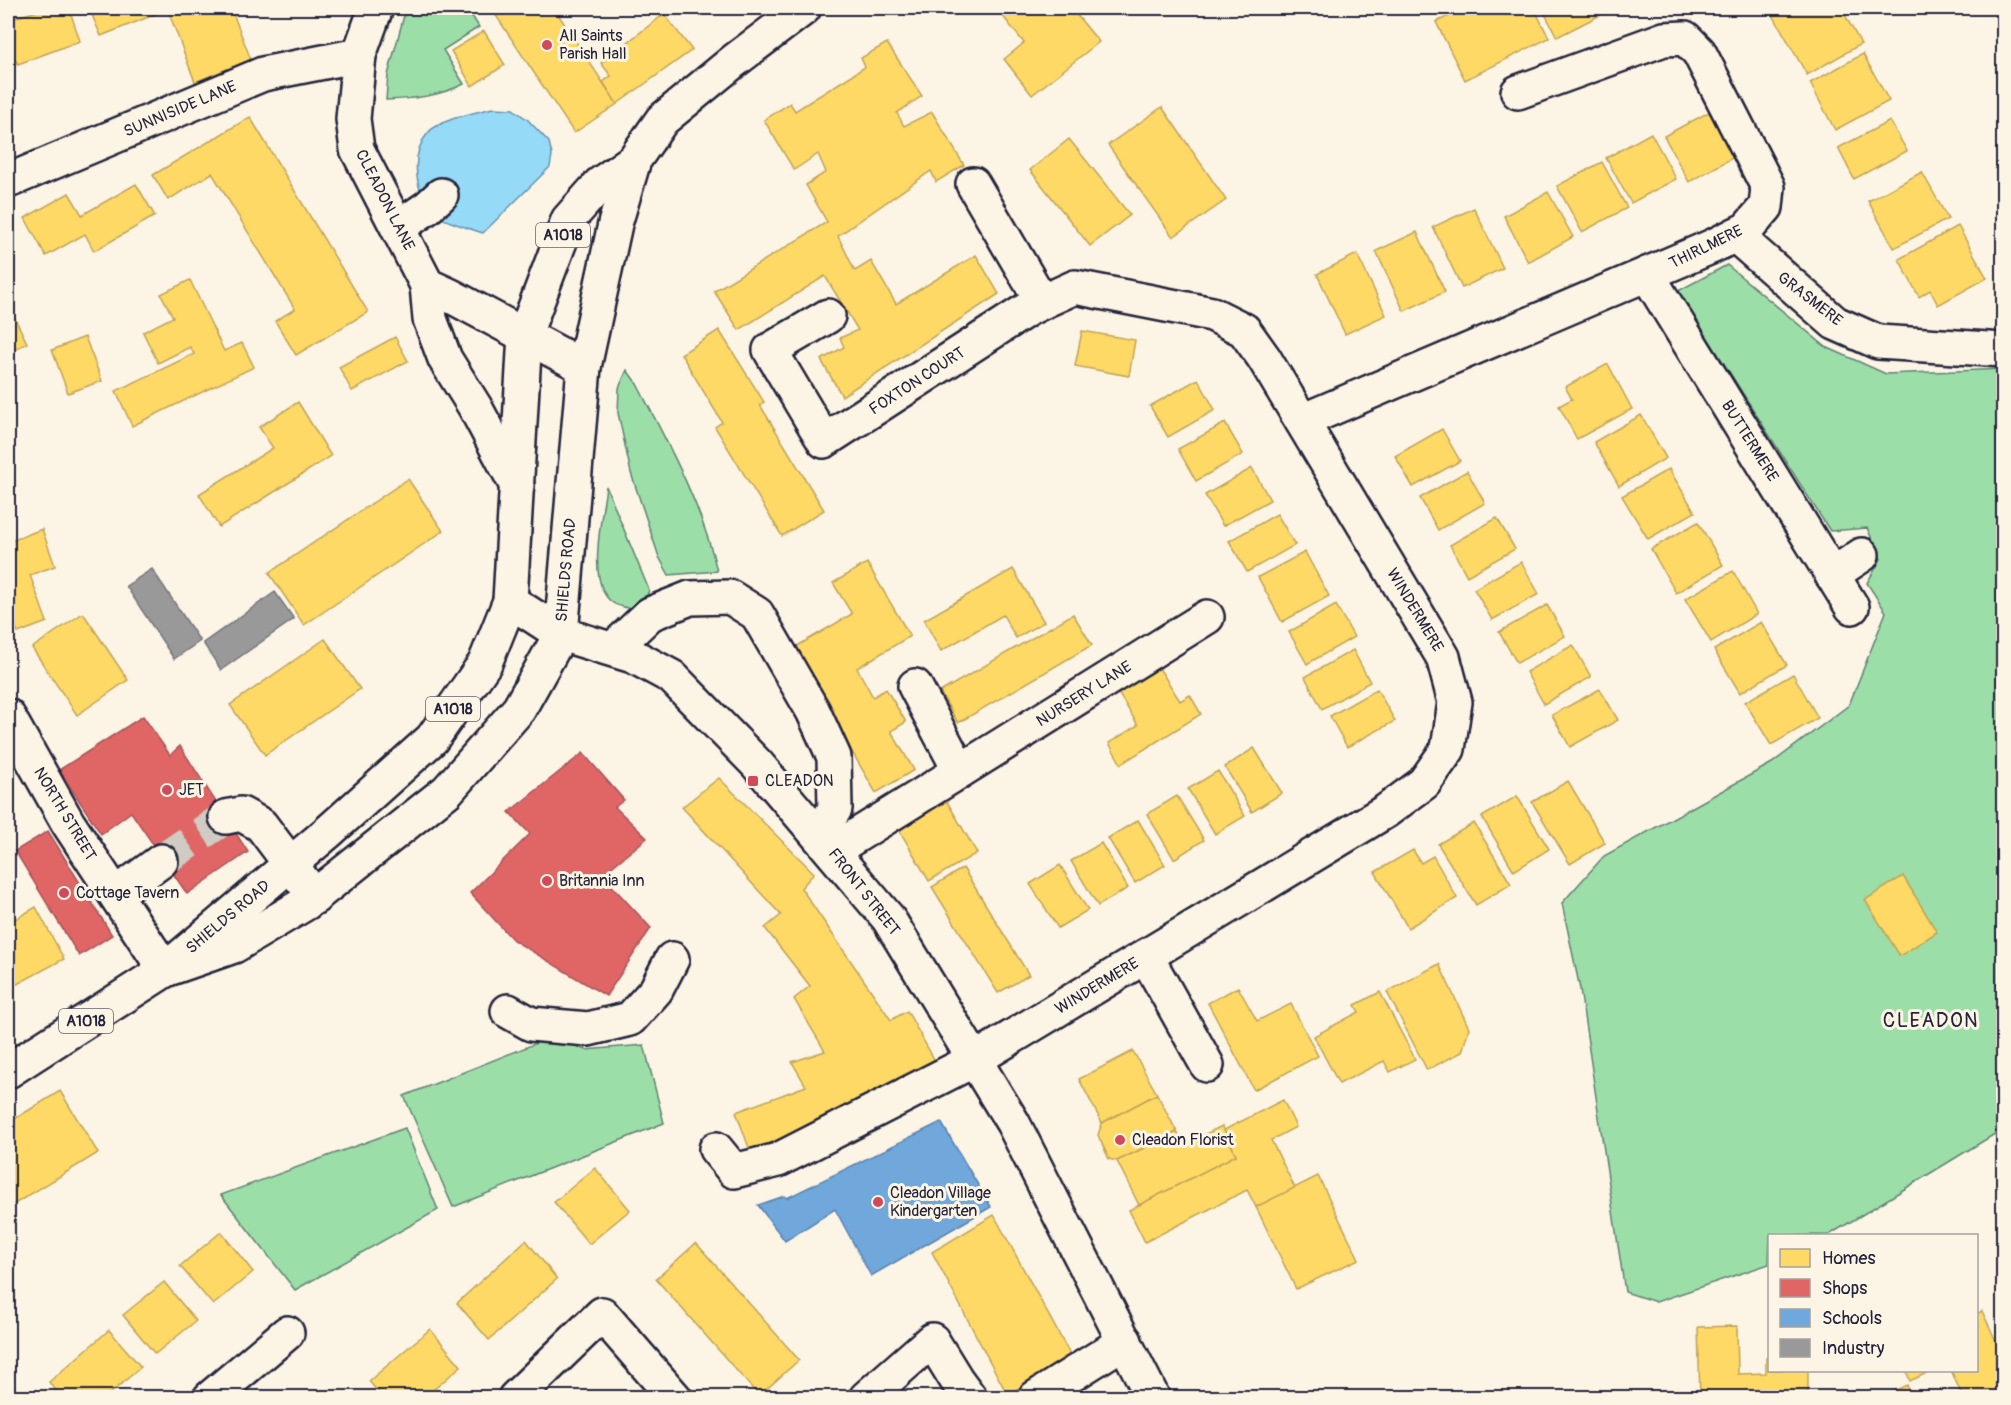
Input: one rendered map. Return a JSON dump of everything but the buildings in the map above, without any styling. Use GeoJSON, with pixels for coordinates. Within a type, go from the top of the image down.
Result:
{"type":"FeatureCollection","features":[{"type":"Feature","properties":{"kind":"main road","name":"CLEADON LANE"},"geometry":{"type":"LineString","coordinates":[[376,8],[358,56],[353,119],[357,149],[427,285],[430,319],[445,359],[475,407],[517,486]]}},
{"type":"Feature","properties":{"kind":"main road","name":"SHIELDS ROAD"},"geometry":{"type":"LineString","coordinates":[[165,970],[234,946],[315,897],[447,791],[519,709],[561,634],[584,367],[615,224],[634,160],[662,120],[804,8]]}},
{"type":"Feature","properties":{"kind":"main road","name":"THIRLMERE"},"geometry":{"type":"LineString","coordinates":[[1302,421],[1713,246],[1747,229],[1766,207],[1768,187],[1699,52],[1685,38],[1664,39],[1518,92]]}},
{"type":"Feature","properties":{"kind":"main road","name":"SUNNISIDE LANE"},"geometry":{"type":"LineString","coordinates":[[8,181],[263,74],[358,56]]}},
{"type":"Feature","properties":{"kind":"main road","name":"SHIELDS ROAD"},"geometry":{"type":"LineString","coordinates":[[8,1071],[165,970],[290,864],[432,739],[485,663],[510,602],[525,334],[568,220],[600,184],[634,160]]}},
{"type":"Feature","properties":{"kind":"main road"},"geometry":{"type":"LineString","coordinates":[[973,184],[1042,302]]}},
{"type":"Feature","properties":{"kind":"main road"},"geometry":{"type":"LineString","coordinates":[[399,227],[441,195]]}},
{"type":"Feature","properties":{"kind":"main road","name":"GRASMERE"},"geometry":{"type":"LineString","coordinates":[[1735,235],[1835,323],[1878,342],[2004,350]]}},
{"type":"Feature","properties":{"kind":"main road","name":"BUTTERMERE"},"geometry":{"type":"LineString","coordinates":[[1647,274],[1852,607]]}},
{"type":"Feature","properties":{"kind":"main road"},"geometry":{"type":"LineString","coordinates":[[427,285],[525,334],[584,367]]}},
{"type":"Feature","properties":{"kind":"main road","name":"WINDERMERE"},"geometry":{"type":"LineString","coordinates":[[716,1149],[734,1172],[778,1160],[974,1060],[1386,811],[1424,783],[1448,749],[1455,702],[1443,657],[1264,358],[1244,330],[1212,314],[1075,287],[1042,302]]}},
{"type":"Feature","properties":{"kind":"main road","name":"FOXTON COURT"},"geometry":{"type":"LineString","coordinates":[[828,316],[770,350],[824,441],[1042,302]]}},
{"type":"Feature","properties":{"kind":"main road"},"geometry":{"type":"LineString","coordinates":[[1832,575],[1862,555]]}},
{"type":"Feature","properties":{"kind":"main road"},"geometry":{"type":"LineString","coordinates":[[613,650],[650,614],[690,598],[730,597],[757,614],[813,711],[834,757],[835,809],[825,843]]}},
{"type":"Feature","properties":{"kind":"main road","name":"FRONT STREET"},"geometry":{"type":"LineString","coordinates":[[510,602],[561,634],[633,656],[672,677],[757,764],[888,918],[1013,1123],[1153,1398]]}},
{"type":"Feature","properties":{"kind":"main road","name":"NURSERY LANE"},"geometry":{"type":"LineString","coordinates":[[825,843],[960,771],[1207,617]]}},
{"type":"Feature","properties":{"kind":"main road"},"geometry":{"type":"LineString","coordinates":[[915,686],[960,771]]}},
{"type":"Feature","properties":{"kind":"main road","name":"NORTH STREET"},"geometry":{"type":"LineString","coordinates":[[8,716],[68,823],[165,970]]}},
{"type":"Feature","properties":{"kind":"main road"},"geometry":{"type":"LineString","coordinates":[[226,817],[242,814],[261,825],[315,897]]}},
{"type":"Feature","properties":{"kind":"main road"},"geometry":{"type":"LineString","coordinates":[[116,894],[161,861]]}},
{"type":"Feature","properties":{"kind":"main road"},"geometry":{"type":"LineString","coordinates":[[1146,956],[1207,1065]]}},
{"type":"Feature","properties":{"kind":"main road"},"geometry":{"type":"LineString","coordinates":[[508,1011],[531,1024],[588,1029],[630,1018],[656,990],[672,959]]}},
{"type":"Feature","properties":{"kind":"main road"},"geometry":{"type":"LineString","coordinates":[[515,1398],[602,1314],[675,1398]]}},
{"type":"Feature","properties":{"kind":"main road"},"geometry":{"type":"LineString","coordinates":[[210,1398],[287,1333]]}},
{"type":"Feature","properties":{"kind":"main road"},"geometry":{"type":"LineString","coordinates":[[1035,1398],[1122,1334]]}},
{"type":"Feature","properties":{"kind":"main road"},"geometry":{"type":"LineString","coordinates":[[866,1398],[932,1340],[970,1398]]}},
{"type":"Feature","properties":{"kind":"green space"},"geometry":{"type":"Polygon","coordinates":[[[406,8],[467,8],[479,27],[443,50],[464,84],[426,96],[386,100],[388,75],[406,8]]]}},
{"type":"Feature","properties":{"kind":"green space"},"geometry":{"type":"Polygon","coordinates":[[[1727,265],[1826,347],[1886,374],[2003,369],[2003,1129],[1831,1234],[1768,1234],[1768,1264],[1656,1302],[1625,1292],[1580,989],[1562,903],[1604,856],[1772,763],[1849,705],[1886,612],[1867,583],[1881,559],[1867,528],[1830,531],[1678,291],[1727,265]]]}},
{"type":"Feature","properties":{"kind":"green space"},"geometry":{"type":"Polygon","coordinates":[[[627,370],[637,384],[683,475],[703,522],[717,571],[669,575],[659,557],[631,473],[618,413],[619,388],[627,370]]]}},
{"type":"Feature","properties":{"kind":"green space"},"geometry":{"type":"Polygon","coordinates":[[[606,486],[649,590],[645,601],[630,609],[613,603],[605,594],[600,581],[598,548],[606,486]]]}},
{"type":"Feature","properties":{"kind":"green space"},"geometry":{"type":"Polygon","coordinates":[[[554,1036],[585,1050],[644,1045],[664,1123],[453,1207],[404,1096],[554,1036]]]}},
{"type":"Feature","properties":{"kind":"green space"},"geometry":{"type":"Polygon","coordinates":[[[405,1128],[438,1210],[295,1290],[221,1195],[405,1128]]]}},
{"type":"Feature","properties":{"kind":"water"},"geometry":{"type":"Polygon","coordinates":[[[493,108],[513,109],[528,120],[549,142],[552,155],[550,167],[483,233],[450,222],[435,214],[428,206],[419,186],[417,163],[422,142],[433,128],[458,117],[493,108]]]}},
{"type":"Feature","properties":{"kind":"tunnel"},"geometry":{"type":"LineString","coordinates":[[161,861],[226,817]]}},
{"type":"Feature","properties":{"kind":"place","name":"All Saints Parish Hall"},"geometry":{"type":"Point","coordinates":[547,45]}},
{"type":"Feature","properties":{"kind":"place","name":"CLEADON"},"geometry":{"type":"Point","coordinates":[753,781]}},
{"type":"Feature","properties":{"kind":"place","name":"JET"},"geometry":{"type":"Point","coordinates":[167,790]}},
{"type":"Feature","properties":{"kind":"place","name":"Britannia Inn"},"geometry":{"type":"Point","coordinates":[547,881]}},
{"type":"Feature","properties":{"kind":"place","name":"Cottage Tavern"},"geometry":{"type":"Point","coordinates":[64,893]}},
{"type":"Feature","properties":{"kind":"place","name":"Cleadon Florist"},"geometry":{"type":"Point","coordinates":[1120,1140]}},
{"type":"Feature","properties":{"kind":"place","name":"Cleadon Village Kindergarten"},"geometry":{"type":"Point","coordinates":[878,1202]}},
{"type":"Feature","properties":{"kind":"district","name":"CLEADON"},"geometry":{"type":"Point","coordinates":[1931,1020]}}]}
